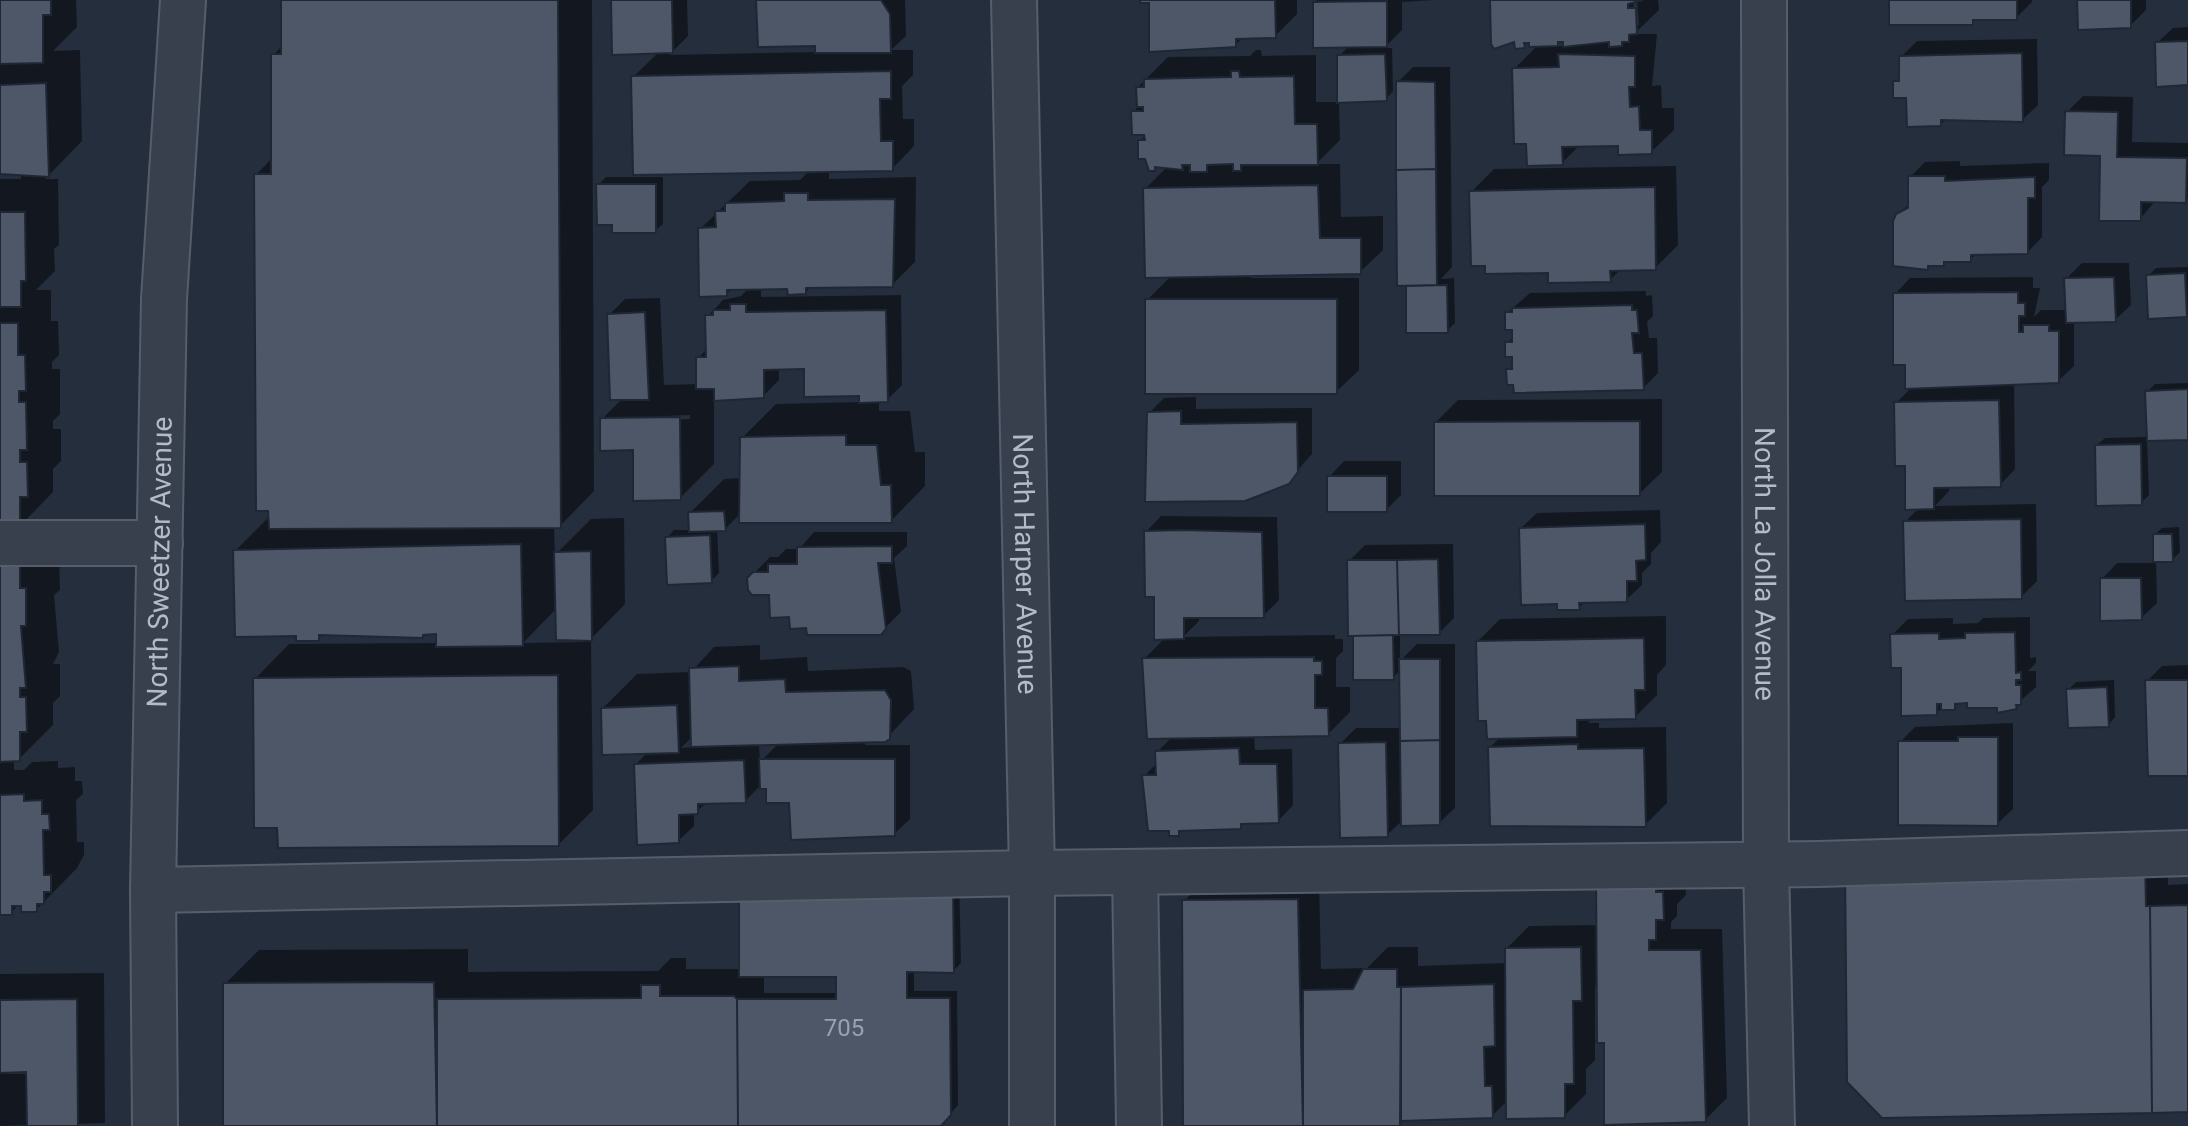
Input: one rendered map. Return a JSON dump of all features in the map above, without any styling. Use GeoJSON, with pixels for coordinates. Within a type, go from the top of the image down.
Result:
{"type":"FeatureCollection","features":[{"type":"Feature","properties":{"kind":"street","name":"North Sweetzer Avenue"},"geometry":{"type":"LineString","coordinates":[[155,1126],[153,890],[164,299],[183,0]]}},
{"type":"Feature","properties":{"kind":"street","name":"North Harper Avenue"},"geometry":{"type":"LineString","coordinates":[[1014,0],[1032,873],[1032,1126]]}},
{"type":"Feature","properties":{"kind":"street","name":"North La Jolla Avenue"},"geometry":{"type":"LineString","coordinates":[[1764,0],[1766,864],[1772,1126]]}},
{"type":"Feature","properties":{"kind":"street"},"geometry":{"type":"LineString","coordinates":[[0,543],[160,543]]}},
{"type":"Feature","properties":{"kind":"street"},"geometry":{"type":"LineString","coordinates":[[153,890],[1032,873],[1766,864],[2188,853]]}},
{"type":"Feature","properties":{"kind":"street"},"geometry":{"type":"LineString","coordinates":[[1135,872],[1139,1126]]}},
{"type":"Feature","properties":{"kind":"building"},"geometry":{"type":"Polygon","coordinates":[[[0,0],[51,0],[51,15],[43,15],[43,63],[0,64],[0,0]]]}},
{"type":"Feature","properties":{"kind":"building"},"geometry":{"type":"Polygon","coordinates":[[[281,0],[558,0],[561,528],[269,529],[268,511],[256,511],[254,174],[271,174],[271,54],[281,54],[281,0]]]}},
{"type":"Feature","properties":{"kind":"building"},"geometry":{"type":"Polygon","coordinates":[[[611,0],[672,0],[673,53],[612,55],[611,0]]]}},
{"type":"Feature","properties":{"kind":"building"},"geometry":{"type":"Polygon","coordinates":[[[756,0],[881,0],[890,14],[891,53],[815,53],[815,46],[758,47],[756,0]]]}},
{"type":"Feature","properties":{"kind":"building"},"geometry":{"type":"Polygon","coordinates":[[[1140,0],[1275,0],[1276,38],[1236,39],[1236,47],[1149,52],[1149,3],[1140,3],[1140,0]]]}},
{"type":"Feature","properties":{"kind":"building"},"geometry":{"type":"Polygon","coordinates":[[[1490,0],[1643,0],[1628,4],[1628,8],[1636,8],[1637,34],[1629,35],[1629,42],[1622,42],[1622,46],[1609,47],[1609,42],[1563,47],[1563,42],[1558,42],[1558,46],[1529,47],[1529,43],[1524,43],[1525,48],[1515,49],[1514,42],[1494,49],[1491,44],[1490,0]]]}},
{"type":"Feature","properties":{"kind":"building"},"geometry":{"type":"Polygon","coordinates":[[[1889,0],[2017,0],[2017,20],[1973,20],[1973,25],[1889,25],[1889,0]]]}},
{"type":"Feature","properties":{"kind":"building"},"geometry":{"type":"Polygon","coordinates":[[[2077,0],[2131,0],[2131,28],[2078,30],[2077,0]]]}},
{"type":"Feature","properties":{"kind":"building"},"geometry":{"type":"Polygon","coordinates":[[[1387,1],[1387,47],[1313,48],[1313,2],[1387,1]]]}},
{"type":"Feature","properties":{"kind":"building"},"geometry":{"type":"Polygon","coordinates":[[[2188,41],[2188,85],[2156,87],[2155,42],[2188,41]]]}},
{"type":"Feature","properties":{"kind":"building"},"geometry":{"type":"Polygon","coordinates":[[[2022,53],[2023,122],[1941,120],[1941,126],[1907,127],[1906,98],[1893,98],[1893,81],[1899,81],[1899,56],[2022,53]]]}},
{"type":"Feature","properties":{"kind":"building"},"geometry":{"type":"Polygon","coordinates":[[[1385,54],[1387,101],[1337,103],[1337,55],[1385,54]]]}},
{"type":"Feature","properties":{"kind":"building"},"geometry":{"type":"Polygon","coordinates":[[[1558,54],[1635,56],[1635,87],[1629,87],[1630,107],[1639,106],[1640,130],[1652,130],[1652,154],[1618,155],[1618,146],[1562,147],[1563,165],[1527,166],[1526,144],[1514,144],[1512,68],[1559,67],[1558,54]]]}},
{"type":"Feature","properties":{"kind":"building"},"geometry":{"type":"Polygon","coordinates":[[[891,71],[891,99],[880,99],[881,141],[893,141],[893,171],[633,175],[631,76],[891,71]]]}},
{"type":"Feature","properties":{"kind":"building"},"geometry":{"type":"Polygon","coordinates":[[[1231,71],[1239,71],[1240,77],[1294,76],[1295,124],[1317,124],[1318,165],[1241,165],[1241,171],[1233,171],[1233,164],[1207,165],[1207,172],[1190,172],[1190,165],[1182,165],[1183,170],[1155,167],[1155,171],[1149,171],[1145,159],[1138,159],[1138,140],[1145,140],[1144,135],[1132,135],[1131,111],[1143,111],[1143,107],[1137,107],[1136,87],[1144,87],[1144,79],[1231,77],[1231,71]]]}},
{"type":"Feature","properties":{"kind":"building"},"geometry":{"type":"Polygon","coordinates":[[[1396,81],[1435,82],[1436,169],[1396,170],[1396,81]]]}},
{"type":"Feature","properties":{"kind":"building"},"geometry":{"type":"Polygon","coordinates":[[[46,83],[49,177],[0,174],[0,85],[46,83]]]}},
{"type":"Feature","properties":{"kind":"building"},"geometry":{"type":"Polygon","coordinates":[[[2065,111],[2118,112],[2117,157],[2187,158],[2186,203],[2141,202],[2141,221],[2099,221],[2100,156],[2064,155],[2065,111]]]}},
{"type":"Feature","properties":{"kind":"building"},"geometry":{"type":"Polygon","coordinates":[[[1436,169],[1437,285],[1397,286],[1396,170],[1436,169]]]}},
{"type":"Feature","properties":{"kind":"building"},"geometry":{"type":"Polygon","coordinates":[[[1908,176],[1945,176],[1945,181],[2035,177],[2035,198],[2028,198],[2028,254],[1971,255],[1971,262],[1944,262],[1944,266],[1928,266],[1928,270],[1893,266],[1893,221],[1896,214],[1908,208],[1908,176]]]}},
{"type":"Feature","properties":{"kind":"building"},"geometry":{"type":"Polygon","coordinates":[[[596,184],[656,184],[656,233],[612,233],[612,225],[597,225],[596,184]]]}},
{"type":"Feature","properties":{"kind":"building"},"geometry":{"type":"Polygon","coordinates":[[[1318,185],[1320,238],[1361,238],[1361,274],[1145,278],[1143,188],[1318,185]]]}},
{"type":"Feature","properties":{"kind":"building"},"geometry":{"type":"Polygon","coordinates":[[[1655,187],[1656,270],[1610,271],[1611,282],[1548,283],[1548,273],[1485,274],[1485,266],[1471,266],[1469,191],[1655,187]]]}},
{"type":"Feature","properties":{"kind":"building"},"geometry":{"type":"Polygon","coordinates":[[[784,193],[808,193],[808,200],[895,199],[893,287],[806,288],[806,294],[788,295],[787,289],[727,290],[727,296],[699,297],[698,228],[716,227],[715,211],[725,211],[725,203],[784,201],[784,193]]]}},
{"type":"Feature","properties":{"kind":"building"},"geometry":{"type":"Polygon","coordinates":[[[0,212],[25,212],[26,281],[21,281],[21,307],[0,307],[0,212]]]}},
{"type":"Feature","properties":{"kind":"building"},"geometry":{"type":"Polygon","coordinates":[[[2185,273],[2187,317],[2148,319],[2146,275],[2185,273]]]}},
{"type":"Feature","properties":{"kind":"building"},"geometry":{"type":"Polygon","coordinates":[[[2114,277],[2116,322],[2066,323],[2064,278],[2114,277]]]}},
{"type":"Feature","properties":{"kind":"building"},"geometry":{"type":"Polygon","coordinates":[[[1447,285],[1448,333],[1406,333],[1406,286],[1447,285]]]}},
{"type":"Feature","properties":{"kind":"building"},"geometry":{"type":"Polygon","coordinates":[[[2018,292],[2018,303],[2025,303],[2025,316],[2019,316],[2019,332],[2023,332],[2023,325],[2049,325],[2049,331],[2059,331],[2059,383],[1905,389],[1905,365],[1893,365],[1893,293],[2018,292]]]}},
{"type":"Feature","properties":{"kind":"building"},"geometry":{"type":"Polygon","coordinates":[[[1145,299],[1337,299],[1337,394],[1145,394],[1145,299]]]}},
{"type":"Feature","properties":{"kind":"building"},"geometry":{"type":"Polygon","coordinates":[[[730,304],[746,304],[746,312],[886,310],[888,402],[859,403],[859,396],[804,397],[804,369],[764,370],[764,398],[714,401],[714,389],[696,389],[696,357],[706,357],[705,315],[713,315],[713,310],[730,310],[730,304]]]}},
{"type":"Feature","properties":{"kind":"building"},"geometry":{"type":"Polygon","coordinates":[[[1632,305],[1632,310],[1637,310],[1639,333],[1632,333],[1634,353],[1642,353],[1644,390],[1514,393],[1513,385],[1507,385],[1506,369],[1512,369],[1512,357],[1505,357],[1505,342],[1512,342],[1512,330],[1505,330],[1505,312],[1512,312],[1512,308],[1632,305]]]}},
{"type":"Feature","properties":{"kind":"building"},"geometry":{"type":"Polygon","coordinates":[[[645,312],[649,400],[610,400],[607,314],[645,312]]]}},
{"type":"Feature","properties":{"kind":"building"},"geometry":{"type":"Polygon","coordinates":[[[0,323],[18,323],[18,355],[25,355],[26,391],[19,391],[19,402],[26,402],[27,450],[20,450],[20,462],[27,462],[28,497],[20,497],[20,529],[0,529],[0,323]]]}},
{"type":"Feature","properties":{"kind":"building"},"geometry":{"type":"Polygon","coordinates":[[[2188,389],[2188,440],[2147,441],[2145,391],[2188,389]]]}},
{"type":"Feature","properties":{"kind":"building"},"geometry":{"type":"Polygon","coordinates":[[[1999,400],[2001,487],[1934,488],[1934,509],[1905,510],[1905,466],[1895,466],[1894,402],[1999,400]]]}},
{"type":"Feature","properties":{"kind":"building"},"geometry":{"type":"Polygon","coordinates":[[[1181,411],[1181,424],[1297,422],[1298,472],[1289,484],[1245,501],[1145,502],[1147,412],[1181,411]]]}},
{"type":"Feature","properties":{"kind":"building"},"geometry":{"type":"Polygon","coordinates":[[[680,417],[681,500],[633,501],[633,450],[600,451],[600,418],[680,417]]]}},
{"type":"Feature","properties":{"kind":"building"},"geometry":{"type":"Polygon","coordinates":[[[1640,421],[1640,496],[1434,496],[1434,422],[1640,421]]]}},
{"type":"Feature","properties":{"kind":"building"},"geometry":{"type":"Polygon","coordinates":[[[846,435],[846,445],[877,445],[881,485],[891,485],[892,523],[739,523],[740,437],[846,435]]]}},
{"type":"Feature","properties":{"kind":"building"},"geometry":{"type":"Polygon","coordinates":[[[2141,444],[2142,505],[2096,506],[2095,445],[2141,444]]]}},
{"type":"Feature","properties":{"kind":"building"},"geometry":{"type":"Polygon","coordinates":[[[1327,476],[1387,476],[1387,512],[1327,512],[1327,476]]]}},
{"type":"Feature","properties":{"kind":"building"},"geometry":{"type":"Polygon","coordinates":[[[724,511],[726,531],[689,532],[688,512],[724,511]]]}},
{"type":"Feature","properties":{"kind":"building"},"geometry":{"type":"Polygon","coordinates":[[[2021,519],[2022,599],[1905,601],[1903,521],[2021,519]]]}},
{"type":"Feature","properties":{"kind":"building"},"geometry":{"type":"Polygon","coordinates":[[[1645,524],[1646,560],[1636,561],[1637,581],[1627,581],[1627,602],[1579,603],[1580,610],[1557,610],[1557,604],[1521,605],[1519,528],[1645,524]]]}},
{"type":"Feature","properties":{"kind":"building"},"geometry":{"type":"Polygon","coordinates":[[[1144,531],[1262,532],[1264,618],[1184,618],[1184,639],[1154,640],[1154,597],[1145,597],[1144,531]]]}},
{"type":"Feature","properties":{"kind":"building"},"geometry":{"type":"Polygon","coordinates":[[[2153,534],[2172,534],[2173,562],[2153,562],[2153,534]]]}},
{"type":"Feature","properties":{"kind":"building"},"geometry":{"type":"Polygon","coordinates":[[[710,535],[712,583],[667,585],[665,537],[710,535]]]}},
{"type":"Feature","properties":{"kind":"building"},"geometry":{"type":"Polygon","coordinates":[[[521,544],[523,646],[436,647],[436,634],[423,635],[423,638],[319,635],[319,641],[296,641],[296,636],[235,637],[233,550],[521,544]]]}},
{"type":"Feature","properties":{"kind":"building"},"geometry":{"type":"Polygon","coordinates":[[[892,546],[892,563],[878,563],[886,629],[881,635],[807,635],[806,628],[790,629],[789,617],[770,618],[769,595],[752,595],[748,590],[747,578],[753,572],[768,572],[768,564],[797,564],[797,547],[892,546]]]}},
{"type":"Feature","properties":{"kind":"building"},"geometry":{"type":"Polygon","coordinates":[[[591,551],[592,641],[556,640],[554,552],[591,551]]]}},
{"type":"Feature","properties":{"kind":"building"},"geometry":{"type":"Polygon","coordinates":[[[20,558],[20,588],[26,588],[26,626],[21,626],[26,688],[20,688],[20,697],[26,697],[27,732],[20,732],[20,761],[0,762],[0,559],[20,558]]]}},
{"type":"Feature","properties":{"kind":"building"},"geometry":{"type":"Polygon","coordinates":[[[1438,559],[1440,635],[1399,635],[1397,560],[1438,559]]]}},
{"type":"Feature","properties":{"kind":"building"},"geometry":{"type":"Polygon","coordinates":[[[1347,560],[1397,560],[1399,635],[1348,636],[1347,560]]]}},
{"type":"Feature","properties":{"kind":"building"},"geometry":{"type":"Polygon","coordinates":[[[2100,578],[2141,578],[2142,620],[2100,621],[2100,578]]]}},
{"type":"Feature","properties":{"kind":"building"},"geometry":{"type":"Polygon","coordinates":[[[2015,632],[2016,673],[2021,672],[2021,680],[2016,680],[2016,685],[2021,685],[2021,705],[2016,705],[2017,709],[1997,713],[1997,708],[1967,708],[1967,703],[1955,704],[1955,710],[1941,710],[1941,704],[1937,704],[1937,715],[1901,716],[1901,668],[1891,668],[1890,634],[1939,633],[1939,639],[1965,638],[1965,633],[2015,632]]]}},
{"type":"Feature","properties":{"kind":"building"},"geometry":{"type":"Polygon","coordinates":[[[1393,635],[1394,680],[1353,680],[1353,636],[1393,635]]]}},
{"type":"Feature","properties":{"kind":"building"},"geometry":{"type":"Polygon","coordinates":[[[1644,638],[1645,690],[1635,690],[1636,719],[1577,720],[1577,737],[1487,739],[1486,721],[1478,721],[1476,641],[1644,638]]]}},
{"type":"Feature","properties":{"kind":"building"},"geometry":{"type":"Polygon","coordinates":[[[1314,657],[1314,661],[1322,661],[1322,675],[1315,675],[1315,708],[1328,708],[1329,736],[1147,739],[1142,658],[1314,657]]]}},
{"type":"Feature","properties":{"kind":"building"},"geometry":{"type":"Polygon","coordinates":[[[1399,659],[1440,659],[1440,740],[1400,741],[1399,659]]]}},
{"type":"Feature","properties":{"kind":"building"},"geometry":{"type":"Polygon","coordinates":[[[739,666],[739,681],[785,679],[786,692],[885,690],[891,700],[890,739],[885,742],[691,747],[689,668],[739,666]]]}},
{"type":"Feature","properties":{"kind":"building"},"geometry":{"type":"Polygon","coordinates":[[[558,675],[559,846],[278,848],[277,828],[254,828],[253,678],[558,675]]]}},
{"type":"Feature","properties":{"kind":"building"},"geometry":{"type":"Polygon","coordinates":[[[2145,680],[2188,680],[2188,776],[2148,776],[2145,680]]]}},
{"type":"Feature","properties":{"kind":"building"},"geometry":{"type":"Polygon","coordinates":[[[2107,687],[2109,727],[2068,728],[2066,689],[2107,687]]]}},
{"type":"Feature","properties":{"kind":"building"},"geometry":{"type":"Polygon","coordinates":[[[677,705],[679,753],[602,755],[601,708],[677,705]]]}},
{"type":"Feature","properties":{"kind":"building"},"geometry":{"type":"Polygon","coordinates":[[[1958,737],[1998,737],[1998,826],[1898,825],[1898,741],[1958,741],[1958,737]]]}},
{"type":"Feature","properties":{"kind":"building"},"geometry":{"type":"Polygon","coordinates":[[[1440,740],[1440,825],[1401,826],[1400,741],[1440,740]]]}},
{"type":"Feature","properties":{"kind":"building"},"geometry":{"type":"Polygon","coordinates":[[[1386,742],[1388,837],[1340,838],[1338,743],[1386,742]]]}},
{"type":"Feature","properties":{"kind":"building"},"geometry":{"type":"Polygon","coordinates":[[[1578,744],[1578,749],[1644,748],[1646,827],[1490,826],[1488,747],[1578,744]]]}},
{"type":"Feature","properties":{"kind":"building"},"geometry":{"type":"Polygon","coordinates":[[[1239,748],[1240,764],[1277,764],[1279,823],[1241,824],[1241,829],[1179,831],[1179,836],[1169,836],[1169,831],[1148,831],[1142,775],[1156,775],[1155,751],[1239,748]]]}},
{"type":"Feature","properties":{"kind":"building"},"geometry":{"type":"Polygon","coordinates":[[[759,759],[895,759],[895,836],[791,840],[789,803],[766,803],[766,789],[760,789],[759,759]]]}},
{"type":"Feature","properties":{"kind":"building"},"geometry":{"type":"Polygon","coordinates":[[[744,760],[746,803],[698,804],[698,814],[679,815],[679,843],[637,845],[634,764],[744,760]]]}},
{"type":"Feature","properties":{"kind":"building"},"geometry":{"type":"Polygon","coordinates":[[[24,794],[24,801],[42,800],[42,814],[49,814],[50,830],[43,830],[44,875],[51,875],[51,892],[44,892],[44,904],[37,904],[37,912],[21,912],[21,906],[12,906],[12,915],[0,915],[0,795],[24,794]]]}},
{"type":"Feature","properties":{"kind":"building"},"geometry":{"type":"Polygon","coordinates":[[[2145,859],[2146,906],[2150,906],[2152,1113],[1882,1118],[1847,1082],[1845,865],[2145,859]]]}},
{"type":"Feature","properties":{"kind":"building"},"geometry":{"type":"Polygon","coordinates":[[[1656,868],[1656,892],[1663,892],[1664,920],[1656,920],[1656,940],[1649,940],[1649,950],[1701,950],[1706,1122],[1604,1125],[1604,1043],[1597,1043],[1596,870],[1656,868]]]}},
{"type":"Feature","properties":{"kind":"building"},"geometry":{"type":"Polygon","coordinates":[[[953,881],[954,973],[907,972],[907,998],[950,998],[951,1115],[941,1126],[738,1126],[737,999],[836,999],[836,977],[739,977],[739,887],[953,881]]]}},
{"type":"Feature","properties":{"kind":"building"},"geometry":{"type":"Polygon","coordinates":[[[1298,899],[1303,1126],[1183,1126],[1182,900],[1298,899]]]}},
{"type":"Feature","properties":{"kind":"building"},"geometry":{"type":"Polygon","coordinates":[[[2188,905],[2188,1112],[2152,1113],[2150,906],[2188,905]]]}},
{"type":"Feature","properties":{"kind":"building"},"geometry":{"type":"Polygon","coordinates":[[[1581,947],[1582,1001],[1573,1001],[1574,1084],[1565,1084],[1565,1118],[1506,1119],[1505,948],[1581,947]]]}},
{"type":"Feature","properties":{"kind":"building"},"geometry":{"type":"Polygon","coordinates":[[[1363,969],[1397,969],[1397,987],[1401,987],[1400,1126],[1303,1126],[1303,990],[1353,989],[1363,969]]]}},
{"type":"Feature","properties":{"kind":"building"},"geometry":{"type":"Polygon","coordinates":[[[434,982],[437,1126],[223,1126],[223,983],[434,982]]]}},
{"type":"Feature","properties":{"kind":"building"},"geometry":{"type":"Polygon","coordinates":[[[1494,984],[1495,1046],[1484,1047],[1485,1086],[1492,1086],[1493,1118],[1401,1121],[1401,987],[1494,984]]]}},
{"type":"Feature","properties":{"kind":"building"},"geometry":{"type":"Polygon","coordinates":[[[641,985],[660,985],[660,996],[734,996],[737,999],[738,1126],[437,1126],[437,999],[641,998],[641,985]]]}},
{"type":"Feature","properties":{"kind":"building"},"geometry":{"type":"Polygon","coordinates":[[[77,999],[78,1126],[27,1126],[26,1072],[0,1073],[0,1000],[77,999]]]}}]}
